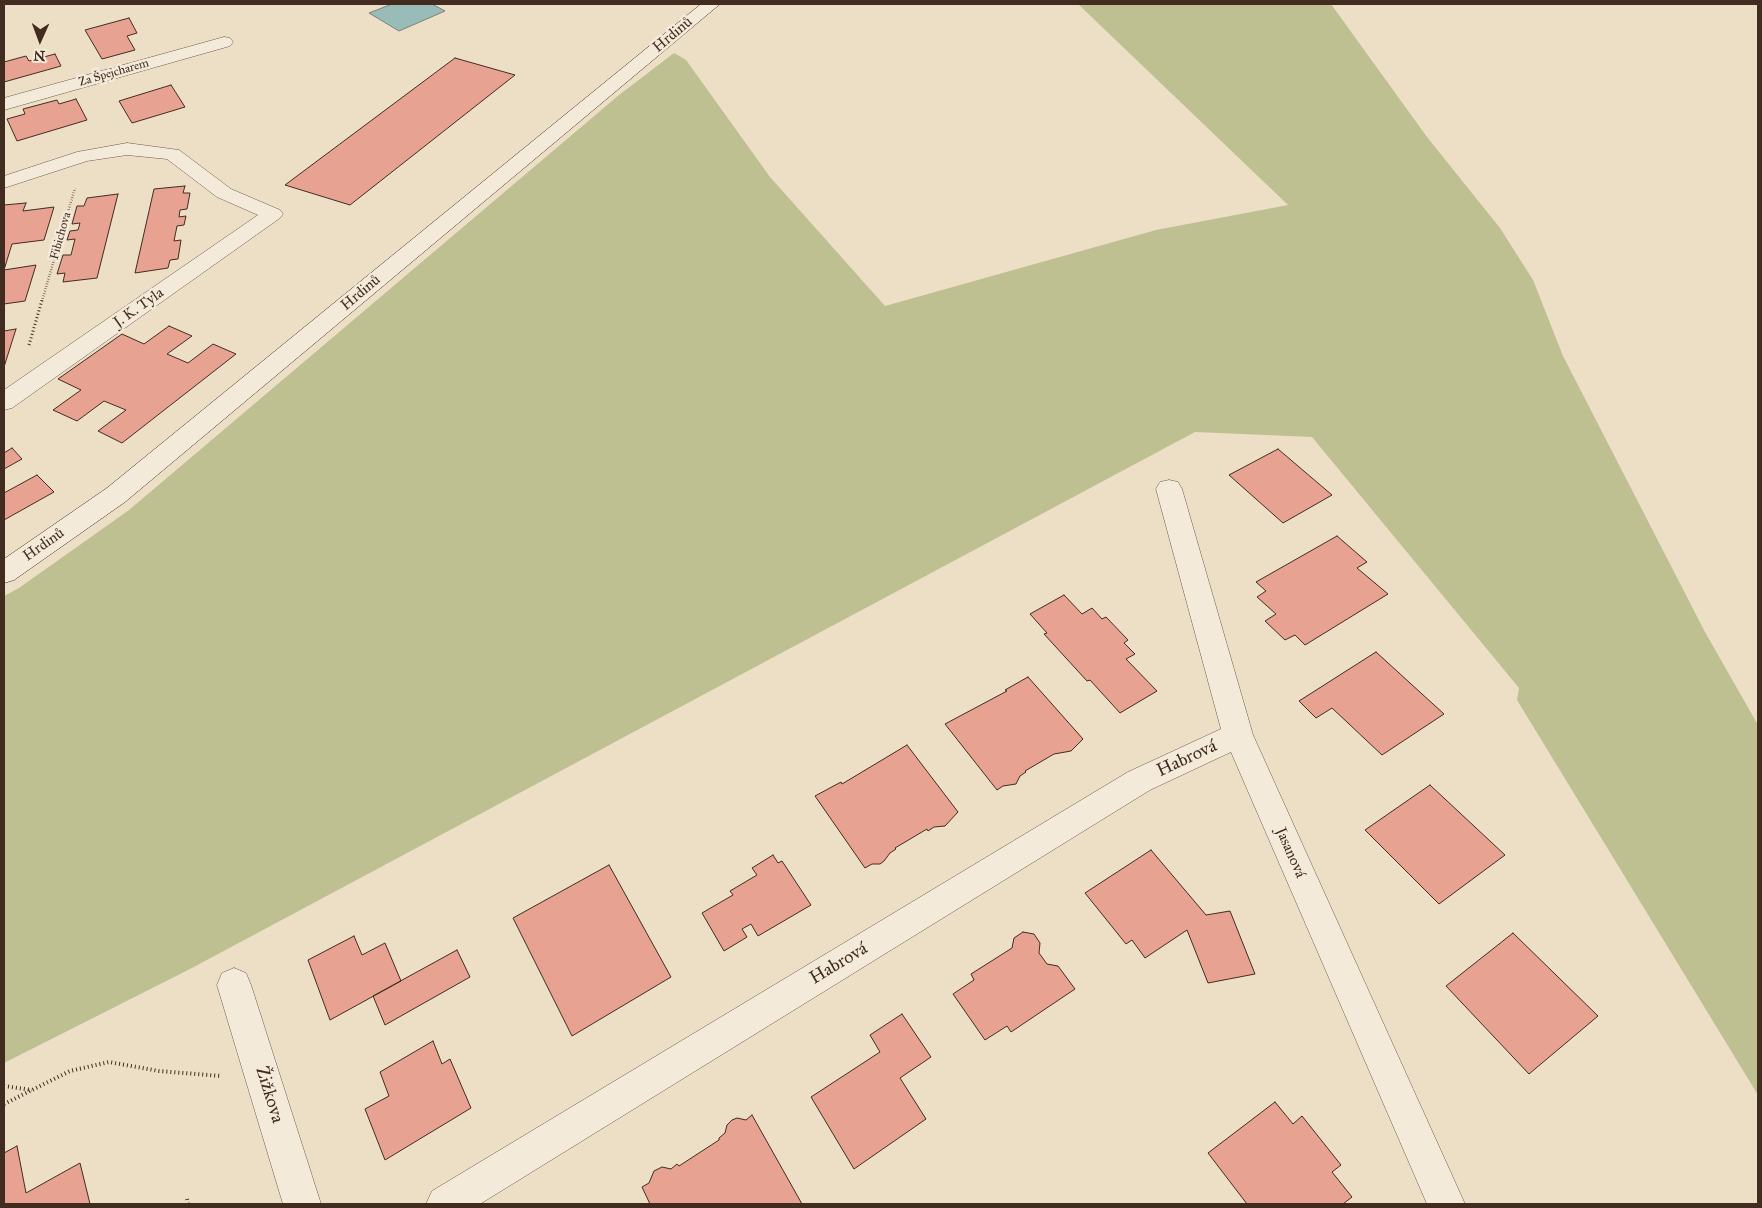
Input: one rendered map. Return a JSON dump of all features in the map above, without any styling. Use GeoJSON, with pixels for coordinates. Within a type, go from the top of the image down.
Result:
{"type":"FeatureCollection","features":[{"type":"Feature","properties":{"kind":"street","name":"Hrdinů"},"geometry":{"type":"LineString","coordinates":[[4,573],[116,495],[711,4]]}},
{"type":"Feature","properties":{"kind":"street","name":"Za Špejcharem"},"geometry":{"type":"LineString","coordinates":[[4,104],[224,42]]}},
{"type":"Feature","properties":{"kind":"street","name":"J. K. Tyla"},"geometry":{"type":"LineString","coordinates":[[9,399],[273,214],[224,193],[172,154],[127,148],[84,156]]}},
{"type":"Feature","properties":{"kind":"street"},"geometry":{"type":"LineString","coordinates":[[4,182],[84,156]]}},
{"type":"Feature","properties":{"kind":"street","name":"Jasanová"},"geometry":{"type":"LineString","coordinates":[[1169,489],[1238,735],[1446,1204]]}},
{"type":"Feature","properties":{"kind":"street","name":"Habrová"},"geometry":{"type":"LineString","coordinates":[[445,1204],[1139,781],[1238,735]]}},
{"type":"Feature","properties":{"kind":"street","name":"Žižkova"},"geometry":{"type":"LineString","coordinates":[[234,985],[302,1204]]}},
{"type":"Feature","properties":{"kind":"path","name":"Fibichova"},"geometry":{"type":"LineString","coordinates":[[9,399],[84,156]]}},
{"type":"Feature","properties":{"kind":"path"},"geometry":{"type":"LineString","coordinates":[[4,1104],[70,1071],[109,1062],[160,1071],[264,1079]]}},
{"type":"Feature","properties":{"kind":"path"},"geometry":{"type":"LineString","coordinates":[[4,1086],[32,1090]]}},
{"type":"Feature","properties":{"kind":"green space"},"geometry":{"type":"Polygon","coordinates":[[[1078,4],[1331,4],[1427,137],[1500,228],[1533,280],[1563,356],[1705,632],[1758,725],[1758,1095],[1517,700],[1519,688],[1312,437],[1195,432],[190,969],[4,1063],[4,596],[19,588],[129,510],[619,95],[674,53],[686,60],[770,177],[885,306],[1156,230],[1288,205],[1078,4]]]}},
{"type":"Feature","properties":{"kind":"water"},"geometry":{"type":"Polygon","coordinates":[[[392,4],[432,4],[445,11],[399,31],[369,13],[392,4]]]}},
{"type":"Feature","properties":{"kind":"building"},"geometry":{"type":"Polygon","coordinates":[[[129,18],[137,33],[127,36],[135,50],[102,59],[85,30],[129,18]]]}},
{"type":"Feature","properties":{"kind":"building"},"geometry":{"type":"Polygon","coordinates":[[[55,54],[61,66],[4,82],[4,62],[26,56],[29,61],[55,54]]]}},
{"type":"Feature","properties":{"kind":"building"},"geometry":{"type":"Polygon","coordinates":[[[455,58],[515,75],[350,205],[285,185],[455,58]]]}},
{"type":"Feature","properties":{"kind":"building"},"geometry":{"type":"Polygon","coordinates":[[[171,85],[185,107],[132,123],[119,101],[171,85]]]}},
{"type":"Feature","properties":{"kind":"building"},"geometry":{"type":"Polygon","coordinates":[[[76,99],[87,120],[17,141],[7,119],[25,114],[23,109],[57,100],[59,104],[76,99]]]}},
{"type":"Feature","properties":{"kind":"building"},"geometry":{"type":"Polygon","coordinates":[[[185,186],[183,193],[190,193],[187,209],[180,210],[179,217],[186,216],[184,225],[177,226],[174,241],[181,240],[178,259],[170,260],[168,268],[135,273],[154,189],[185,186]]]}},
{"type":"Feature","properties":{"kind":"building"},"geometry":{"type":"Polygon","coordinates":[[[118,194],[97,278],[63,282],[65,273],[57,274],[63,255],[71,255],[75,239],[67,240],[70,231],[78,230],[80,223],[72,224],[77,206],[84,206],[87,198],[118,194]]]}},
{"type":"Feature","properties":{"kind":"building"},"geometry":{"type":"Polygon","coordinates":[[[26,203],[23,211],[54,207],[44,240],[12,244],[4,270],[4,205],[26,203]]]}},
{"type":"Feature","properties":{"kind":"building"},"geometry":{"type":"Polygon","coordinates":[[[36,265],[25,301],[4,304],[4,270],[36,265]]]}},
{"type":"Feature","properties":{"kind":"building"},"geometry":{"type":"Polygon","coordinates":[[[169,326],[192,336],[167,354],[188,363],[213,344],[236,354],[122,443],[98,431],[126,410],[104,401],[77,421],[53,410],[81,390],[58,379],[122,334],[144,344],[169,326]]]}},
{"type":"Feature","properties":{"kind":"building"},"geometry":{"type":"Polygon","coordinates":[[[16,329],[4,367],[4,331],[16,329]]]}},
{"type":"Feature","properties":{"kind":"building"},"geometry":{"type":"Polygon","coordinates":[[[12,448],[22,459],[4,469],[4,453],[12,448]]]}},
{"type":"Feature","properties":{"kind":"building"},"geometry":{"type":"Polygon","coordinates":[[[1278,449],[1332,495],[1283,523],[1229,475],[1278,449]]]}},
{"type":"Feature","properties":{"kind":"building"},"geometry":{"type":"Polygon","coordinates":[[[37,475],[54,492],[4,520],[4,493],[37,475]]]}},
{"type":"Feature","properties":{"kind":"building"},"geometry":{"type":"Polygon","coordinates":[[[1337,536],[1367,562],[1357,568],[1388,594],[1305,645],[1295,635],[1285,640],[1265,621],[1276,614],[1257,597],[1266,591],[1256,582],[1337,536]]]}},
{"type":"Feature","properties":{"kind":"building"},"geometry":{"type":"Polygon","coordinates":[[[1064,595],[1082,614],[1092,608],[1102,619],[1106,617],[1128,640],[1124,643],[1135,654],[1126,659],[1157,691],[1120,713],[1090,680],[1087,681],[1044,634],[1047,633],[1030,614],[1064,595]]]}},
{"type":"Feature","properties":{"kind":"building"},"geometry":{"type":"Polygon","coordinates":[[[1376,652],[1444,714],[1382,755],[1332,708],[1316,718],[1299,701],[1376,652]]]}},
{"type":"Feature","properties":{"kind":"building"},"geometry":{"type":"Polygon","coordinates":[[[1028,677],[1083,739],[1071,751],[1054,754],[1025,771],[1016,784],[1003,786],[997,790],[945,724],[1007,691],[1005,690],[1028,677]]]}},
{"type":"Feature","properties":{"kind":"building"},"geometry":{"type":"Polygon","coordinates":[[[907,745],[958,812],[945,826],[934,827],[928,831],[927,829],[895,848],[880,864],[872,864],[865,868],[815,796],[841,782],[842,784],[907,745]]]}},
{"type":"Feature","properties":{"kind":"building"},"geometry":{"type":"Polygon","coordinates":[[[1430,785],[1505,855],[1439,904],[1365,830],[1430,785]]]}},
{"type":"Feature","properties":{"kind":"building"},"geometry":{"type":"Polygon","coordinates":[[[1151,850],[1206,915],[1230,911],[1255,974],[1208,983],[1187,930],[1145,958],[1132,940],[1126,944],[1085,893],[1151,850]]]}},
{"type":"Feature","properties":{"kind":"building"},"geometry":{"type":"Polygon","coordinates":[[[773,855],[778,863],[782,861],[811,905],[758,936],[751,924],[742,929],[747,937],[724,951],[702,913],[733,895],[730,891],[757,875],[752,868],[773,855]]]}},
{"type":"Feature","properties":{"kind":"building"},"geometry":{"type":"Polygon","coordinates":[[[609,865],[671,977],[572,1036],[513,918],[609,865]]]}},
{"type":"Feature","properties":{"kind":"building"},"geometry":{"type":"Polygon","coordinates":[[[1023,932],[1034,934],[1040,943],[1039,953],[1047,964],[1058,966],[1075,989],[1011,1032],[1007,1026],[985,1040],[953,994],[974,980],[971,974],[1012,948],[1014,938],[1023,932]]]}},
{"type":"Feature","properties":{"kind":"building"},"geometry":{"type":"Polygon","coordinates":[[[1513,933],[1598,1016],[1529,1074],[1446,986],[1513,933]]]}},
{"type":"Feature","properties":{"kind":"building"},"geometry":{"type":"Polygon","coordinates":[[[354,936],[362,955],[385,943],[401,981],[330,1020],[308,960],[354,936]]]}},
{"type":"Feature","properties":{"kind":"building"},"geometry":{"type":"Polygon","coordinates":[[[457,950],[470,977],[385,1025],[373,996],[457,950]]]}},
{"type":"Feature","properties":{"kind":"building"},"geometry":{"type":"Polygon","coordinates":[[[902,1014],[931,1057],[900,1078],[926,1119],[854,1169],[811,1097],[880,1052],[870,1035],[902,1014]]]}},
{"type":"Feature","properties":{"kind":"building"},"geometry":{"type":"Polygon","coordinates":[[[433,1041],[442,1064],[450,1059],[471,1108],[385,1160],[365,1109],[389,1096],[380,1072],[433,1041]]]}},
{"type":"Feature","properties":{"kind":"building"},"geometry":{"type":"Polygon","coordinates":[[[1275,1102],[1293,1124],[1302,1116],[1341,1165],[1332,1172],[1352,1197],[1343,1204],[1247,1204],[1208,1153],[1275,1102]]]}},
{"type":"Feature","properties":{"kind":"building"},"geometry":{"type":"Polygon","coordinates":[[[752,1115],[802,1204],[650,1204],[642,1187],[649,1183],[654,1171],[662,1167],[671,1169],[677,1164],[679,1166],[719,1140],[732,1120],[737,1118],[746,1120],[752,1115]]]}},
{"type":"Feature","properties":{"kind":"building"},"geometry":{"type":"Polygon","coordinates":[[[17,1146],[26,1193],[80,1163],[90,1204],[4,1204],[4,1153],[17,1146]]]}}]}
